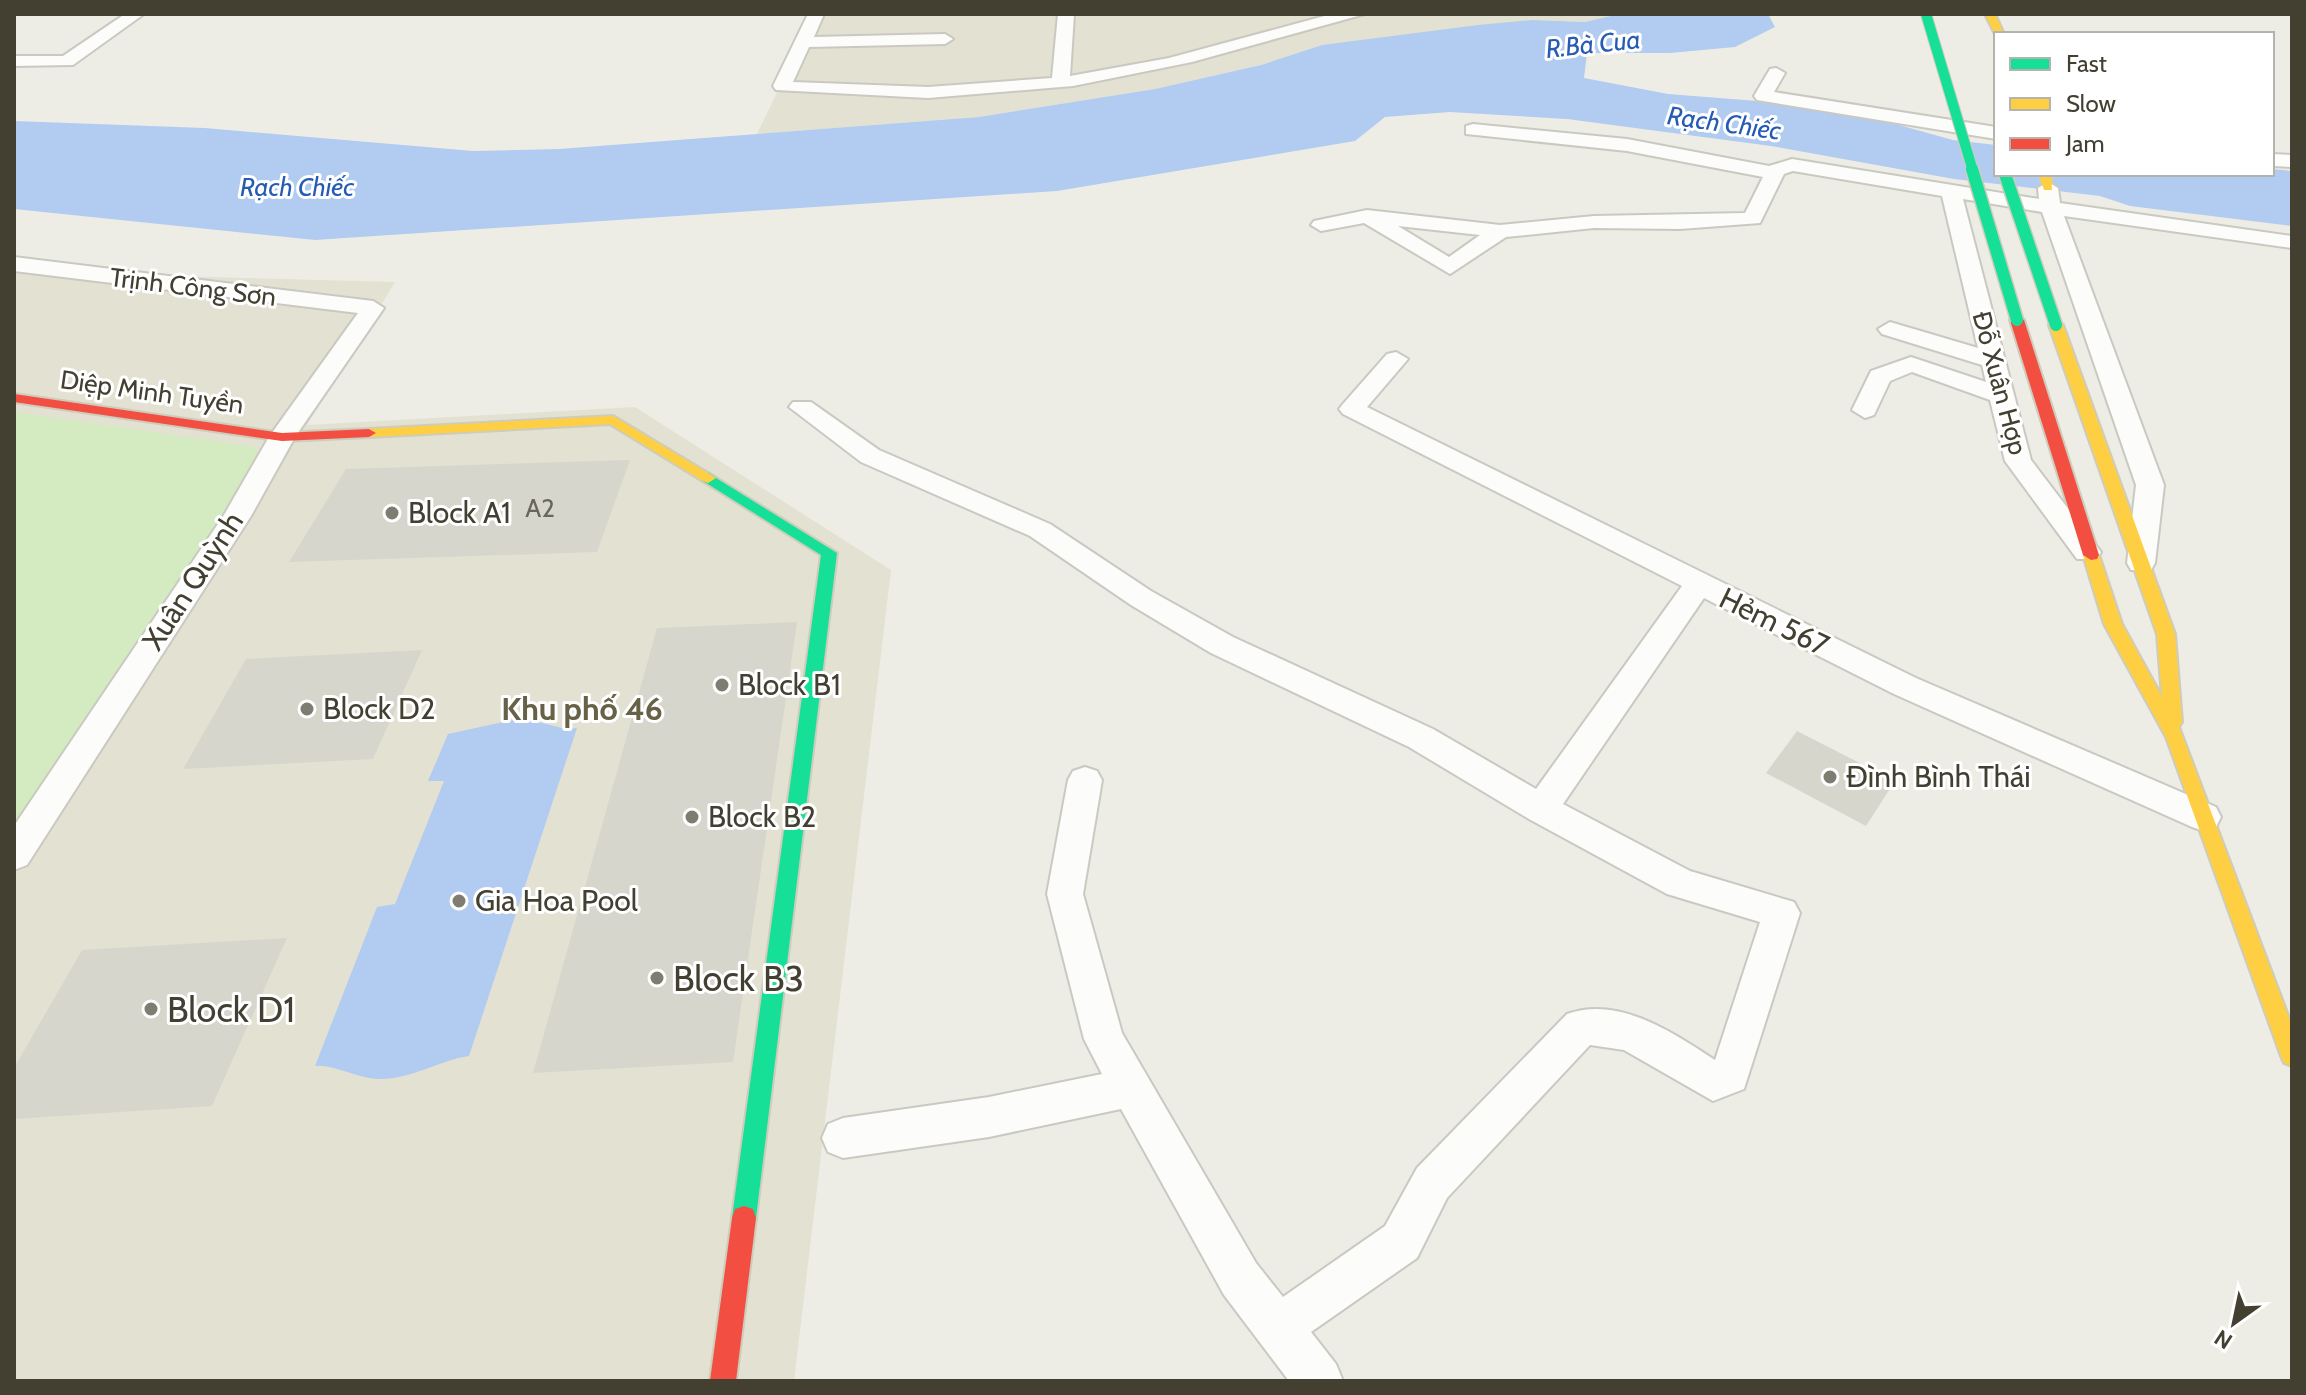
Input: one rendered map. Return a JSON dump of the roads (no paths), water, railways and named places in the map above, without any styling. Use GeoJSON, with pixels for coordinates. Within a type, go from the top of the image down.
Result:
{"type":"FeatureCollection","features":[{"type":"Feature","properties":{"kind":"main road","name":"Đỗ Xuân Hợp"},"geometry":{"type":"LineString","coordinates":[[1926,14],[2017,320],[2113,624],[2175,737],[2292,1056]]}},
{"type":"Feature","properties":{"kind":"main road","name":"Đỗ Xuân Hợp"},"geometry":{"type":"LineString","coordinates":[[2006,176],[2166,634],[2175,737]]}},
{"type":"Feature","properties":{"kind":"main road","name":"Diệp Minh Tuyền"},"geometry":{"type":"LineString","coordinates":[[14,398],[282,437],[613,420],[829,553],[723,1381]]}},
{"type":"Feature","properties":{"kind":"street"},"geometry":{"type":"LineString","coordinates":[[14,61],[67,61],[136,14]]}},
{"type":"Feature","properties":{"kind":"street"},"geometry":{"type":"LineString","coordinates":[[816,14],[782,86],[852,93],[963,93],[1061,82],[1173,63],[1270,32],[1357,14]]}},
{"type":"Feature","properties":{"kind":"street"},"geometry":{"type":"LineString","coordinates":[[1061,82],[1066,14]]}},
{"type":"Feature","properties":{"kind":"street"},"geometry":{"type":"LineString","coordinates":[[1265,14],[1270,32]]}},
{"type":"Feature","properties":{"kind":"street"},"geometry":{"type":"LineString","coordinates":[[803,42],[945,39]]}},
{"type":"Feature","properties":{"kind":"street"},"geometry":{"type":"LineString","coordinates":[[1776,73],[1763,96],[1991,125]]}},
{"type":"Feature","properties":{"kind":"street"},"geometry":{"type":"LineString","coordinates":[[1473,130],[1627,145],[1774,173],[1792,165],[1951,190],[2048,189],[2175,228],[2292,242]]}},
{"type":"Feature","properties":{"kind":"street"},"geometry":{"type":"LineString","coordinates":[[1321,225],[1367,216],[1500,231],[1594,222],[1680,223],[1753,219],[1774,173]]}},
{"type":"Feature","properties":{"kind":"street","name":"Đỗ Xuân Hợp"},"geometry":{"type":"LineString","coordinates":[[2048,189],[2150,485],[2141,563]]}},
{"type":"Feature","properties":{"kind":"street","name":"Đỗ Xuân Hợp"},"geometry":{"type":"LineString","coordinates":[[1951,190],[2018,461],[2090,556]]}},
{"type":"Feature","properties":{"kind":"street"},"geometry":{"type":"LineString","coordinates":[[1367,216],[1450,267],[1500,231]]}},
{"type":"Feature","properties":{"kind":"street","name":"Trịnh Công Sơn"},"geometry":{"type":"LineString","coordinates":[[14,264],[373,308]]}},
{"type":"Feature","properties":{"kind":"street","name":"Xuân Quỳnh"},"geometry":{"type":"LineString","coordinates":[[14,855],[237,516],[282,437],[373,308]]}},
{"type":"Feature","properties":{"kind":"street"},"geometry":{"type":"LineString","coordinates":[[1890,329],[1992,360]]}},
{"type":"Feature","properties":{"kind":"street","name":"Hẻm 567"},"geometry":{"type":"LineString","coordinates":[[1396,359],[1352,409],[1698,585],[1905,686],[2204,817]]}},
{"type":"Feature","properties":{"kind":"street"},"geometry":{"type":"LineString","coordinates":[[1865,410],[1880,376],[1911,364],[2001,395]]}},
{"type":"Feature","properties":{"kind":"street"},"geometry":{"type":"LineString","coordinates":[[802,407],[870,456],[1040,530],[1141,598],[1222,645],[1421,738],[1541,809],[1680,883],[1781,913],[1730,1076],[1713,1082],[1642,1038],[1603,1024],[1581,1027],[1432,1183],[1401,1242],[1344,1285],[1277,1327]]}},
{"type":"Feature","properties":{"kind":"street"},"geometry":{"type":"LineString","coordinates":[[1541,809],[1698,585]]}},
{"type":"Feature","properties":{"kind":"street"},"geometry":{"type":"LineString","coordinates":[[1085,780],[1065,894],[1104,1039],[1240,1279],[1319,1381]]}},
{"type":"Feature","properties":{"kind":"street"},"geometry":{"type":"LineString","coordinates":[[843,1138],[989,1117],[1132,1087]]}},
{"type":"Feature","properties":{"kind":"water","name":"Rạch Chiếc"},"geometry":{"type":"Polygon","coordinates":[[[1619,14],[1768,14],[1775,27],[1735,47],[1670,53],[1587,53],[1584,78],[1668,94],[1782,103],[1888,122],[1953,140],[1994,145],[1994,176],[2274,176],[2274,169],[2292,171],[2292,226],[2130,206],[2100,196],[1954,179],[1771,146],[1567,119],[1450,112],[1385,117],[1355,141],[1057,191],[315,240],[14,209],[14,121],[205,128],[473,151],[559,149],[979,117],[1155,89],[1261,65],[1322,45],[1532,20],[1585,22],[1619,14]]]}},
{"type":"Feature","properties":{"kind":"water","name":"Gia Hoa Pool"},"geometry":{"type":"Polygon","coordinates":[[[522,718],[566,729],[577,728],[469,1056],[405,1076],[383,1079],[315,1066],[377,907],[395,904],[444,781],[428,781],[448,734],[522,718]]]}},
{"type":"Feature","properties":{"kind":"place","name":"Block A1"},"geometry":{"type":"Point","coordinates":[392,513]}},
{"type":"Feature","properties":{"kind":"place","name":"Block B1"},"geometry":{"type":"Point","coordinates":[722,685]}},
{"type":"Feature","properties":{"kind":"place","name":"Block D2"},"geometry":{"type":"Point","coordinates":[307,709]}},
{"type":"Feature","properties":{"kind":"place","name":"Đình Bình Thái"},"geometry":{"type":"Point","coordinates":[1830,777]}},
{"type":"Feature","properties":{"kind":"place","name":"Block B2"},"geometry":{"type":"Point","coordinates":[692,817]}},
{"type":"Feature","properties":{"kind":"place","name":"Gia Hoa Pool"},"geometry":{"type":"Point","coordinates":[459,901]}},
{"type":"Feature","properties":{"kind":"place","name":"Block B3"},"geometry":{"type":"Point","coordinates":[657,978]}},
{"type":"Feature","properties":{"kind":"place","name":"Block D1"},"geometry":{"type":"Point","coordinates":[151,1009]}},
{"type":"Feature","properties":{"kind":"district","name":"Khu phố 46"},"geometry":{"type":"Point","coordinates":[582,709]}},
{"type":"Feature","properties":{"kind":"water label","name":"R.Bà Cua"},"geometry":{"type":"Point","coordinates":[1593,44]}}]}
